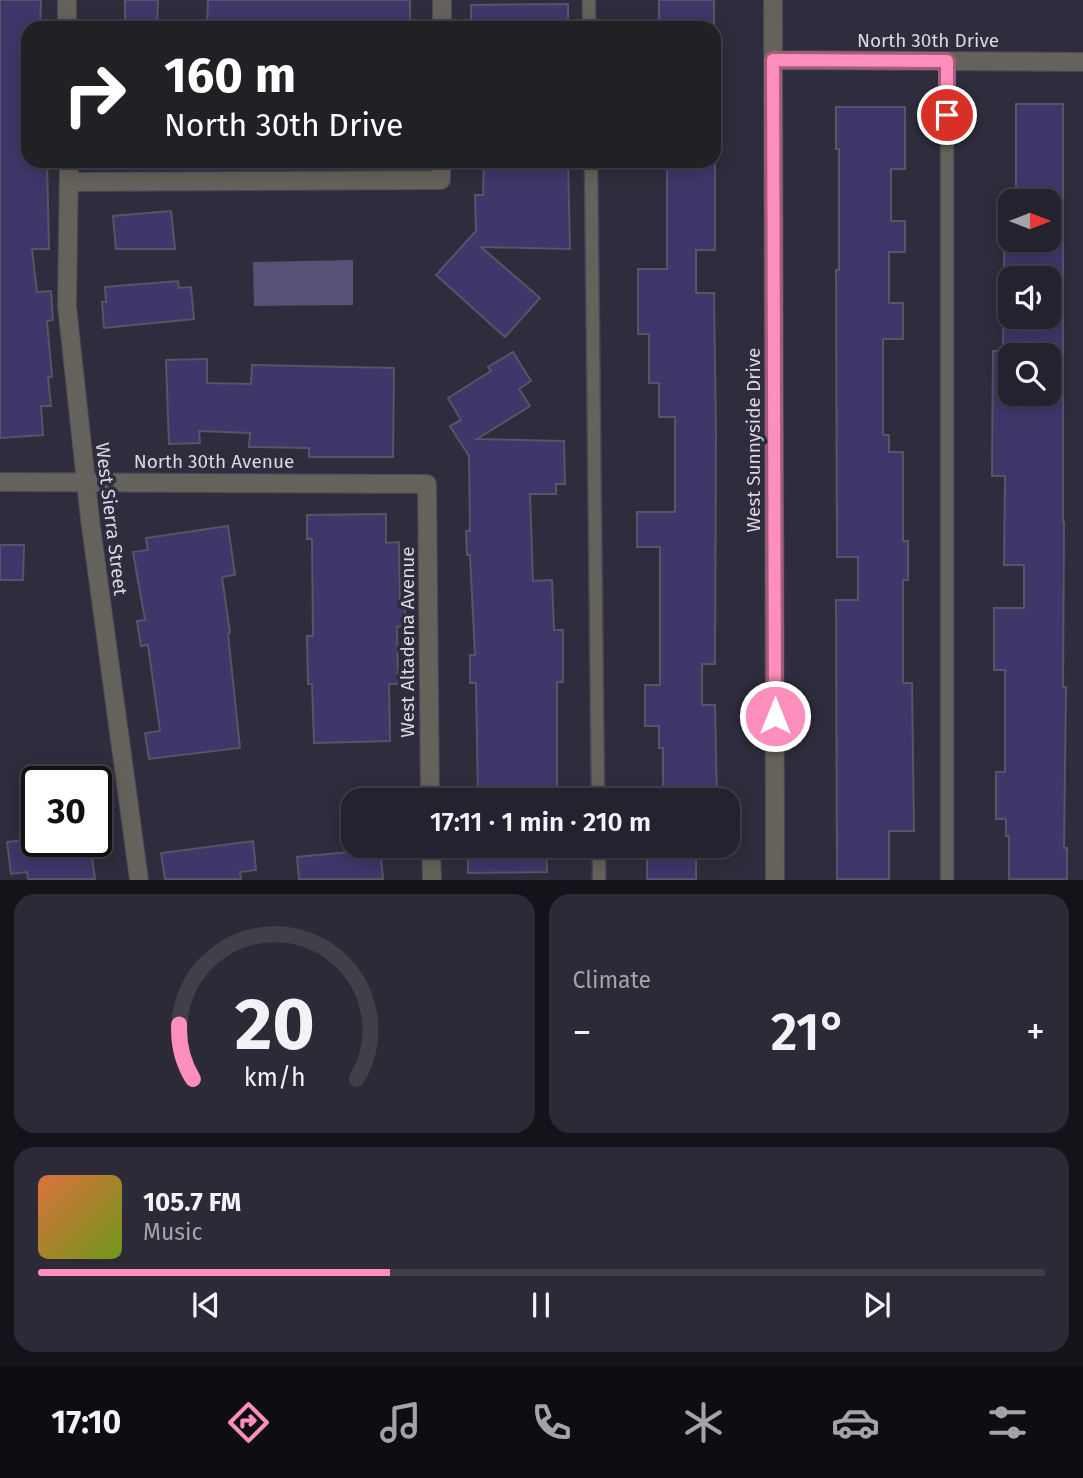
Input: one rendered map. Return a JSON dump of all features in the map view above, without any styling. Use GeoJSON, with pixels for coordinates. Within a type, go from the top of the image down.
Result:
{"type":"FeatureCollection","features":[{"type":"Feature","properties":{"kind":"street"},"geometry":{"type":"LineString","coordinates":[[67,0],[67,21]]}},
{"type":"Feature","properties":{"kind":"street"},"geometry":{"type":"LineString","coordinates":[[442,0],[442,21]]}},
{"type":"Feature","properties":{"kind":"street","name":"West Sunnyside Drive"},"geometry":{"type":"LineString","coordinates":[[773,0],[775,880]]}},
{"type":"Feature","properties":{"kind":"street","name":"North 30th Drive"},"geometry":{"type":"LineString","coordinates":[[773,60],[1083,62]]}},
{"type":"Feature","properties":{"kind":"street","name":"West Sierra Street"},"geometry":{"type":"LineString","coordinates":[[69,168],[67,306],[86,481],[139,880]]}},
{"type":"Feature","properties":{"kind":"street"},"geometry":{"type":"LineString","coordinates":[[69,182],[442,180],[442,168]]}},
{"type":"Feature","properties":{"kind":"street","name":"North 30th Avenue"},"geometry":{"type":"LineString","coordinates":[[0,482],[427,484]]}},
{"type":"Feature","properties":{"kind":"street","name":"West Altadena Avenue"},"geometry":{"type":"LineString","coordinates":[[427,484],[430,788]]}},
{"type":"Feature","properties":{"kind":"street"},"geometry":{"type":"LineString","coordinates":[[431,858],[432,880]]}},
{"type":"Feature","properties":{"kind":"lane"},"geometry":{"type":"LineString","coordinates":[[589,0],[589,21]]}},
{"type":"Feature","properties":{"kind":"lane"},"geometry":{"type":"LineString","coordinates":[[947,61],[947,880]]}},
{"type":"Feature","properties":{"kind":"lane"},"geometry":{"type":"LineString","coordinates":[[591,168],[598,788]]}},
{"type":"Feature","properties":{"kind":"lane"},"geometry":{"type":"LineString","coordinates":[[598,858],[599,880]]}},
{"type":"Feature","properties":{"kind":"shaded area"},"geometry":{"type":"Polygon","coordinates":[[[353,260],[353,305],[254,306],[253,262],[353,260]]]}},
{"type":"Feature","properties":{"kind":"building"},"geometry":{"type":"Polygon","coordinates":[[[0,0],[41,0],[40,21],[21,21],[21,168],[47,168],[49,249],[32,249],[37,292],[51,291],[53,320],[47,321],[52,377],[48,377],[51,406],[41,406],[43,435],[0,438],[0,0]]]}},
{"type":"Feature","properties":{"kind":"building"},"geometry":{"type":"Polygon","coordinates":[[[125,0],[158,0],[157,21],[125,21],[125,0]]]}},
{"type":"Feature","properties":{"kind":"building"},"geometry":{"type":"Polygon","coordinates":[[[208,0],[410,0],[410,21],[207,21],[208,0]]]}},
{"type":"Feature","properties":{"kind":"building"},"geometry":{"type":"Polygon","coordinates":[[[659,0],[714,0],[714,21],[659,21],[659,0]]]}},
{"type":"Feature","properties":{"kind":"building"},"geometry":{"type":"Polygon","coordinates":[[[568,4],[568,21],[471,21],[471,5],[568,4]]]}},
{"type":"Feature","properties":{"kind":"building"},"geometry":{"type":"Polygon","coordinates":[[[1016,104],[1063,104],[1063,687],[1066,687],[1064,848],[1067,848],[1067,879],[1009,879],[1009,836],[1006,836],[1006,819],[996,819],[996,772],[1005,772],[1005,670],[994,670],[994,608],[1024,608],[1024,565],[1004,565],[1005,476],[992,476],[993,351],[998,351],[998,406],[1061,406],[1061,343],[1003,343],[1003,329],[1061,329],[1061,266],[1004,266],[1004,252],[1061,252],[1061,189],[1016,189],[1016,104]]]}},
{"type":"Feature","properties":{"kind":"building"},"geometry":{"type":"Polygon","coordinates":[[[836,107],[905,107],[905,169],[891,169],[891,221],[905,221],[905,252],[889,252],[889,303],[903,303],[903,339],[883,339],[883,435],[889,435],[889,452],[903,452],[903,541],[908,541],[908,580],[903,580],[903,683],[912,683],[914,831],[889,831],[889,879],[837,879],[836,600],[858,600],[858,557],[837,557],[836,270],[839,270],[839,149],[836,149],[836,107]]]}},
{"type":"Feature","properties":{"kind":"building"},"geometry":{"type":"Polygon","coordinates":[[[484,168],[568,168],[570,249],[481,247],[540,298],[505,337],[436,275],[476,231],[475,195],[483,195],[484,168]]]}},
{"type":"Feature","properties":{"kind":"building"},"geometry":{"type":"Polygon","coordinates":[[[667,168],[715,168],[715,250],[696,250],[696,293],[714,293],[715,664],[702,664],[702,705],[715,705],[717,788],[663,788],[663,748],[659,748],[659,726],[645,726],[645,685],[660,685],[660,547],[637,547],[637,512],[675,512],[675,417],[659,417],[659,383],[649,383],[649,334],[638,334],[638,269],[667,269],[667,168]]]}},
{"type":"Feature","properties":{"kind":"building"},"geometry":{"type":"Polygon","coordinates":[[[171,211],[175,249],[116,249],[113,216],[171,211]]]}},
{"type":"Feature","properties":{"kind":"building"},"geometry":{"type":"Polygon","coordinates":[[[178,281],[179,288],[191,287],[194,319],[104,328],[102,302],[106,302],[105,287],[178,281]]]}},
{"type":"Feature","properties":{"kind":"building"},"geometry":{"type":"Polygon","coordinates":[[[513,352],[531,381],[519,389],[530,406],[477,439],[564,441],[565,484],[556,484],[556,494],[530,494],[533,581],[552,580],[554,630],[563,630],[563,682],[557,682],[557,788],[478,788],[476,683],[470,683],[470,655],[475,655],[470,555],[467,555],[466,531],[470,531],[469,456],[450,426],[461,420],[448,398],[491,371],[488,367],[513,352]]]}},
{"type":"Feature","properties":{"kind":"building"},"geometry":{"type":"Polygon","coordinates":[[[207,359],[207,383],[251,384],[252,365],[394,368],[393,457],[309,457],[309,448],[249,447],[250,433],[199,431],[200,443],[169,444],[166,360],[207,359]]]}},
{"type":"Feature","properties":{"kind":"building"},"geometry":{"type":"Polygon","coordinates":[[[386,514],[386,543],[399,542],[400,603],[405,603],[405,626],[397,627],[398,684],[389,684],[390,741],[314,743],[312,684],[308,684],[307,636],[313,636],[312,539],[307,539],[307,515],[386,514]]]}},
{"type":"Feature","properties":{"kind":"building"},"geometry":{"type":"Polygon","coordinates":[[[228,526],[235,575],[222,577],[240,748],[149,759],[145,733],[160,731],[148,645],[141,646],[137,621],[145,620],[133,552],[148,550],[146,538],[228,526]]]}},
{"type":"Feature","properties":{"kind":"building"},"geometry":{"type":"Polygon","coordinates":[[[0,545],[24,545],[23,580],[0,580],[0,545]]]}},
{"type":"Feature","properties":{"kind":"building"},"geometry":{"type":"Polygon","coordinates":[[[21,840],[21,857],[92,857],[95,879],[28,879],[27,872],[11,874],[7,842],[21,840]]]}},
{"type":"Feature","properties":{"kind":"building"},"geometry":{"type":"Polygon","coordinates":[[[253,841],[256,870],[240,872],[241,879],[165,879],[161,853],[253,841]]]}},
{"type":"Feature","properties":{"kind":"building"},"geometry":{"type":"Polygon","coordinates":[[[341,853],[341,858],[381,858],[383,879],[299,879],[297,857],[341,853]]]}},
{"type":"Feature","properties":{"kind":"building"},"geometry":{"type":"Polygon","coordinates":[[[468,858],[546,858],[547,872],[468,873],[468,858]]]}},
{"type":"Feature","properties":{"kind":"building"},"geometry":{"type":"Polygon","coordinates":[[[647,858],[696,858],[696,879],[647,879],[647,858]]]}},
{"type":"Feature","properties":{"kind":"route"},"geometry":{"type":"LineString","coordinates":[[775,716],[773,60],[947,61],[947,115]]}}]}
